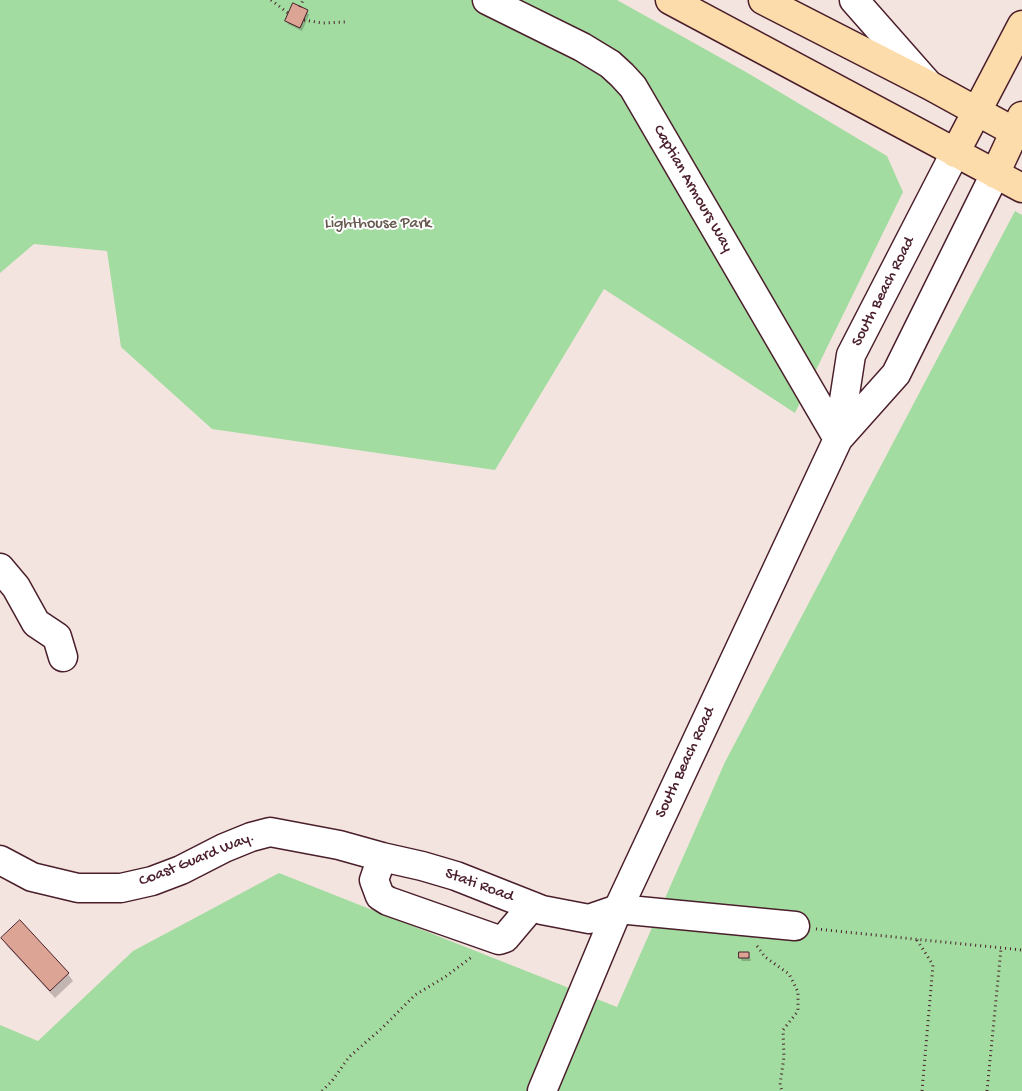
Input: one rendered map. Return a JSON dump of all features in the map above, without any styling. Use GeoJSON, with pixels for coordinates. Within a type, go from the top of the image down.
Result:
{"type":"FeatureCollection","features":[{"type":"Feature","properties":{"kind":"main road"},"geometry":{"type":"LineString","coordinates":[[670,0],[1022,188]]}},
{"type":"Feature","properties":{"kind":"main road"},"geometry":{"type":"LineString","coordinates":[[763,0],[977,111],[1020,128],[994,174]]}},
{"type":"Feature","properties":{"kind":"main road"},"geometry":{"type":"LineString","coordinates":[[955,153],[1022,25]]}},
{"type":"Feature","properties":{"kind":"street","name":"Captian Armours Way"},"geometry":{"type":"LineString","coordinates":[[487,0],[582,47],[610,64],[632,87],[838,439]]}},
{"type":"Feature","properties":{"kind":"street"},"geometry":{"type":"LineString","coordinates":[[854,0],[929,85]]}},
{"type":"Feature","properties":{"kind":"street","name":"South Beach Road"},"geometry":{"type":"LineString","coordinates":[[542,1091],[618,909],[838,439],[851,355],[955,153]]}},
{"type":"Feature","properties":{"kind":"street","name":"South Beach Road"},"geometry":{"type":"LineString","coordinates":[[838,439],[896,374],[994,174]]}},
{"type":"Feature","properties":{"kind":"street"},"geometry":{"type":"LineString","coordinates":[[0,568],[16,587],[36,623],[57,637],[64,657]]}},
{"type":"Feature","properties":{"kind":"street","name":"Coast Guard Way."},"geometry":{"type":"LineString","coordinates":[[0,860],[32,877],[78,888],[121,888],[152,881],[181,870],[224,848],[251,837],[270,832],[339,844]]}},
{"type":"Feature","properties":{"kind":"street","name":"Stati Road"},"geometry":{"type":"LineString","coordinates":[[339,844],[456,876],[542,910],[589,919],[618,909]]}},
{"type":"Feature","properties":{"kind":"street"},"geometry":{"type":"LineString","coordinates":[[382,857],[374,880],[380,896],[388,901],[496,939],[506,938],[532,906]]}},
{"type":"Feature","properties":{"kind":"street"},"geometry":{"type":"LineString","coordinates":[[618,909],[795,926]]}},
{"type":"Feature","properties":{"kind":"path"},"geometry":{"type":"LineString","coordinates":[[272,0],[288,13]]}},
{"type":"Feature","properties":{"kind":"path"},"geometry":{"type":"LineString","coordinates":[[300,7],[303,0]]}},
{"type":"Feature","properties":{"kind":"path"},"geometry":{"type":"LineString","coordinates":[[304,20],[322,23],[345,22]]}},
{"type":"Feature","properties":{"kind":"path"},"geometry":{"type":"LineString","coordinates":[[795,926],[1022,950]]}},
{"type":"Feature","properties":{"kind":"path"},"geometry":{"type":"LineString","coordinates":[[322,1091],[332,1081],[349,1057],[381,1029],[415,995],[445,977],[496,939]]}},
{"type":"Feature","properties":{"kind":"path"},"geometry":{"type":"LineString","coordinates":[[916,939],[933,965],[922,1091]]}},
{"type":"Feature","properties":{"kind":"path"},"geometry":{"type":"LineString","coordinates":[[755,943],[765,957],[789,974],[798,992],[798,1011],[783,1030],[784,1057],[780,1085],[782,1091]]}},
{"type":"Feature","properties":{"kind":"path"},"geometry":{"type":"LineString","coordinates":[[987,1091],[1001,949]]}},
{"type":"Feature","properties":{"kind":"green space","name":"Lighthouse Park"},"geometry":{"type":"Polygon","coordinates":[[[0,0],[617,0],[746,72],[887,156],[903,192],[795,413],[604,289],[495,470],[212,429],[121,347],[107,251],[34,244],[0,273],[0,0]]]}},
{"type":"Feature","properties":{"kind":"green space"},"geometry":{"type":"Polygon","coordinates":[[[1015,211],[1022,215],[1022,1091],[0,1091],[0,1025],[38,1041],[133,951],[279,873],[617,1007],[725,762],[1015,211]]]}},
{"type":"Feature","properties":{"kind":"building"},"geometry":{"type":"Polygon","coordinates":[[[293,3],[308,10],[300,28],[285,21],[293,3]]]}},
{"type":"Feature","properties":{"kind":"building"},"geometry":{"type":"Polygon","coordinates":[[[20,920],[69,973],[50,991],[1,938],[20,920]]]}},
{"type":"Feature","properties":{"kind":"building"},"geometry":{"type":"Polygon","coordinates":[[[739,952],[749,952],[749,958],[739,958],[739,952]]]}}]}
